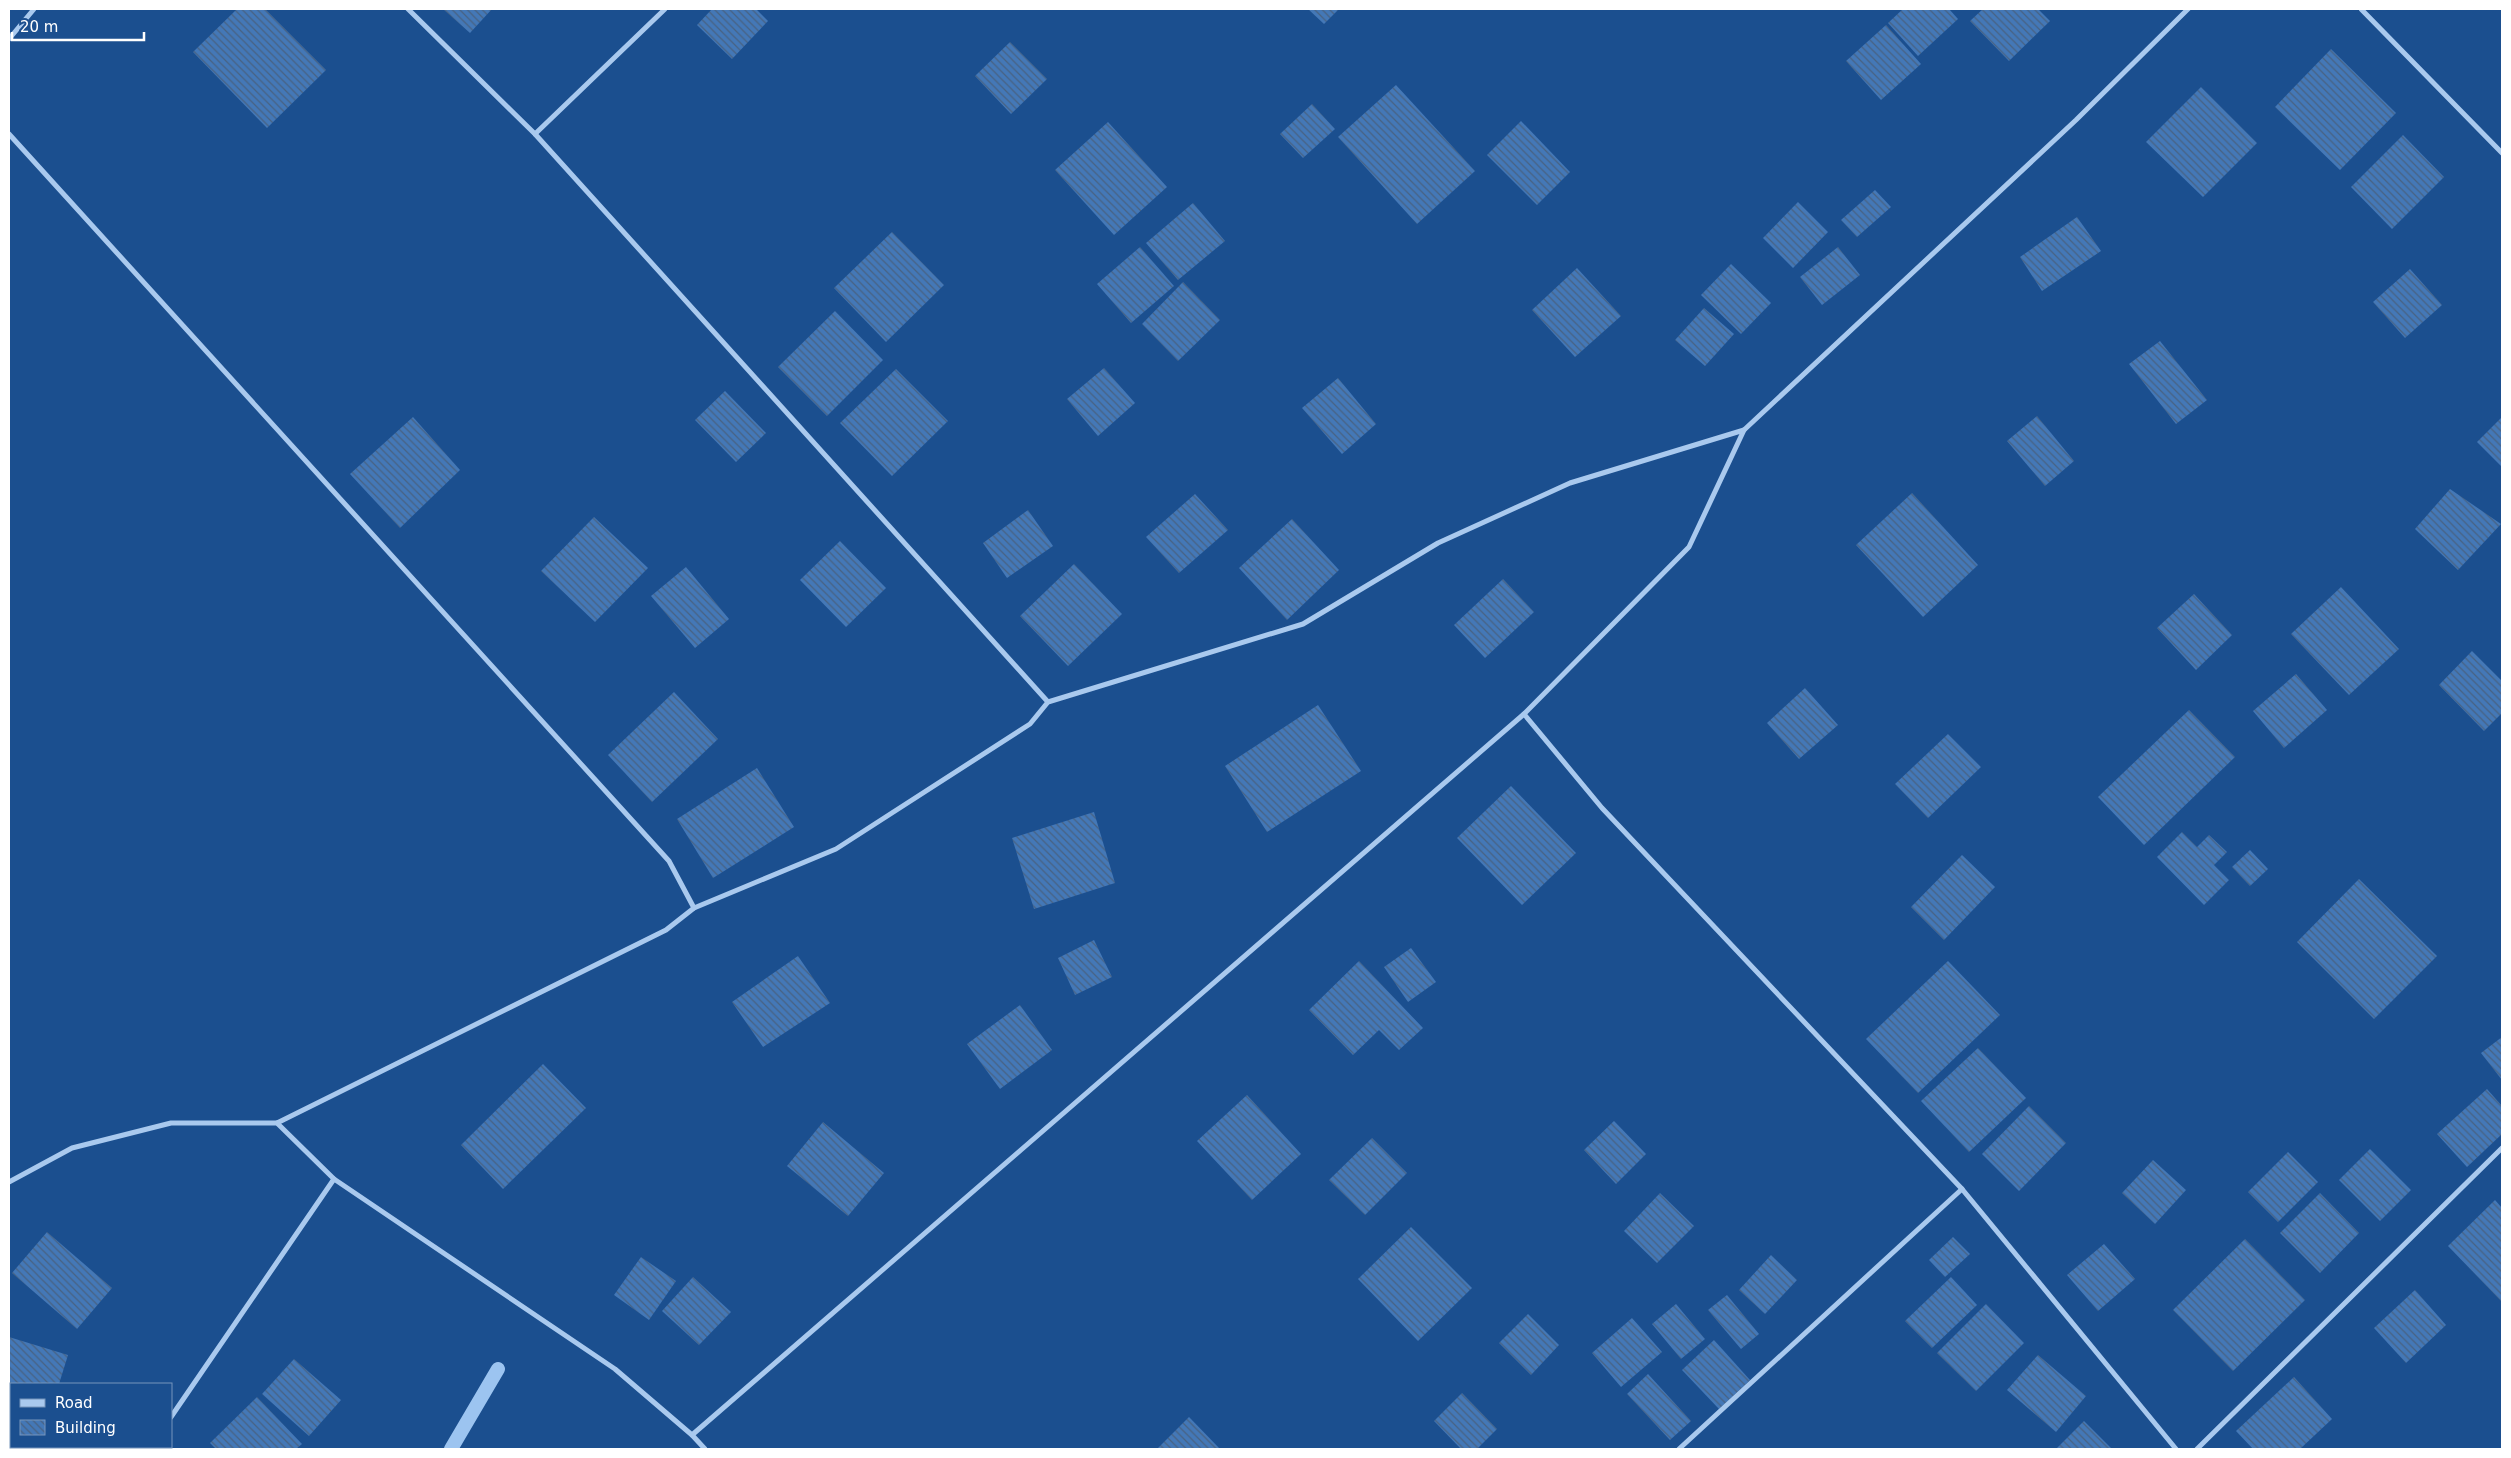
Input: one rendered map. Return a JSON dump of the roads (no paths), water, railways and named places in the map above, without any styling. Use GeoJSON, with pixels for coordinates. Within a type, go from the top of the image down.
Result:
{"type":"FeatureCollection","features":[{"type":"Feature","properties":{"kind":"street"},"geometry":{"type":"LineString","coordinates":[[9,39],[34,9]]}},
{"type":"Feature","properties":{"kind":"street"},"geometry":{"type":"LineString","coordinates":[[408,9],[535,134],[1048,702]]}},
{"type":"Feature","properties":{"kind":"street"},"geometry":{"type":"LineString","coordinates":[[535,134],[665,9]]}},
{"type":"Feature","properties":{"kind":"street"},"geometry":{"type":"LineString","coordinates":[[692,1435],[1524,714],[1689,547],[1744,430],[2076,120],[2188,9]]}},
{"type":"Feature","properties":{"kind":"street"},"geometry":{"type":"LineString","coordinates":[[2361,9],[2502,153]]}},
{"type":"Feature","properties":{"kind":"street"},"geometry":{"type":"LineString","coordinates":[[9,134],[669,862],[694,908]]}},
{"type":"Feature","properties":{"kind":"street"},"geometry":{"type":"LineString","coordinates":[[9,1182],[72,1148],[172,1122],[277,1123],[666,930],[694,908],[836,849],[1030,724],[1048,702],[1303,624],[1438,543],[1570,483],[1744,430]]}},
{"type":"Feature","properties":{"kind":"street"},"geometry":{"type":"LineString","coordinates":[[1524,714],[1602,808],[1962,1189],[2176,1449]]}},
{"type":"Feature","properties":{"kind":"street"},"geometry":{"type":"LineString","coordinates":[[277,1123],[334,1179],[614,1370],[692,1435],[705,1449]]}},
{"type":"Feature","properties":{"kind":"street"},"geometry":{"type":"LineString","coordinates":[[2197,1449],[2502,1148]]}},
{"type":"Feature","properties":{"kind":"street"},"geometry":{"type":"LineString","coordinates":[[172,1416],[334,1179]]}},
{"type":"Feature","properties":{"kind":"street"},"geometry":{"type":"LineString","coordinates":[[1680,1449],[1962,1189]]}},
{"type":"Feature","properties":{"kind":"waterway"},"geometry":{"type":"LineString","coordinates":[[451,1449],[498,1369]]}}]}
